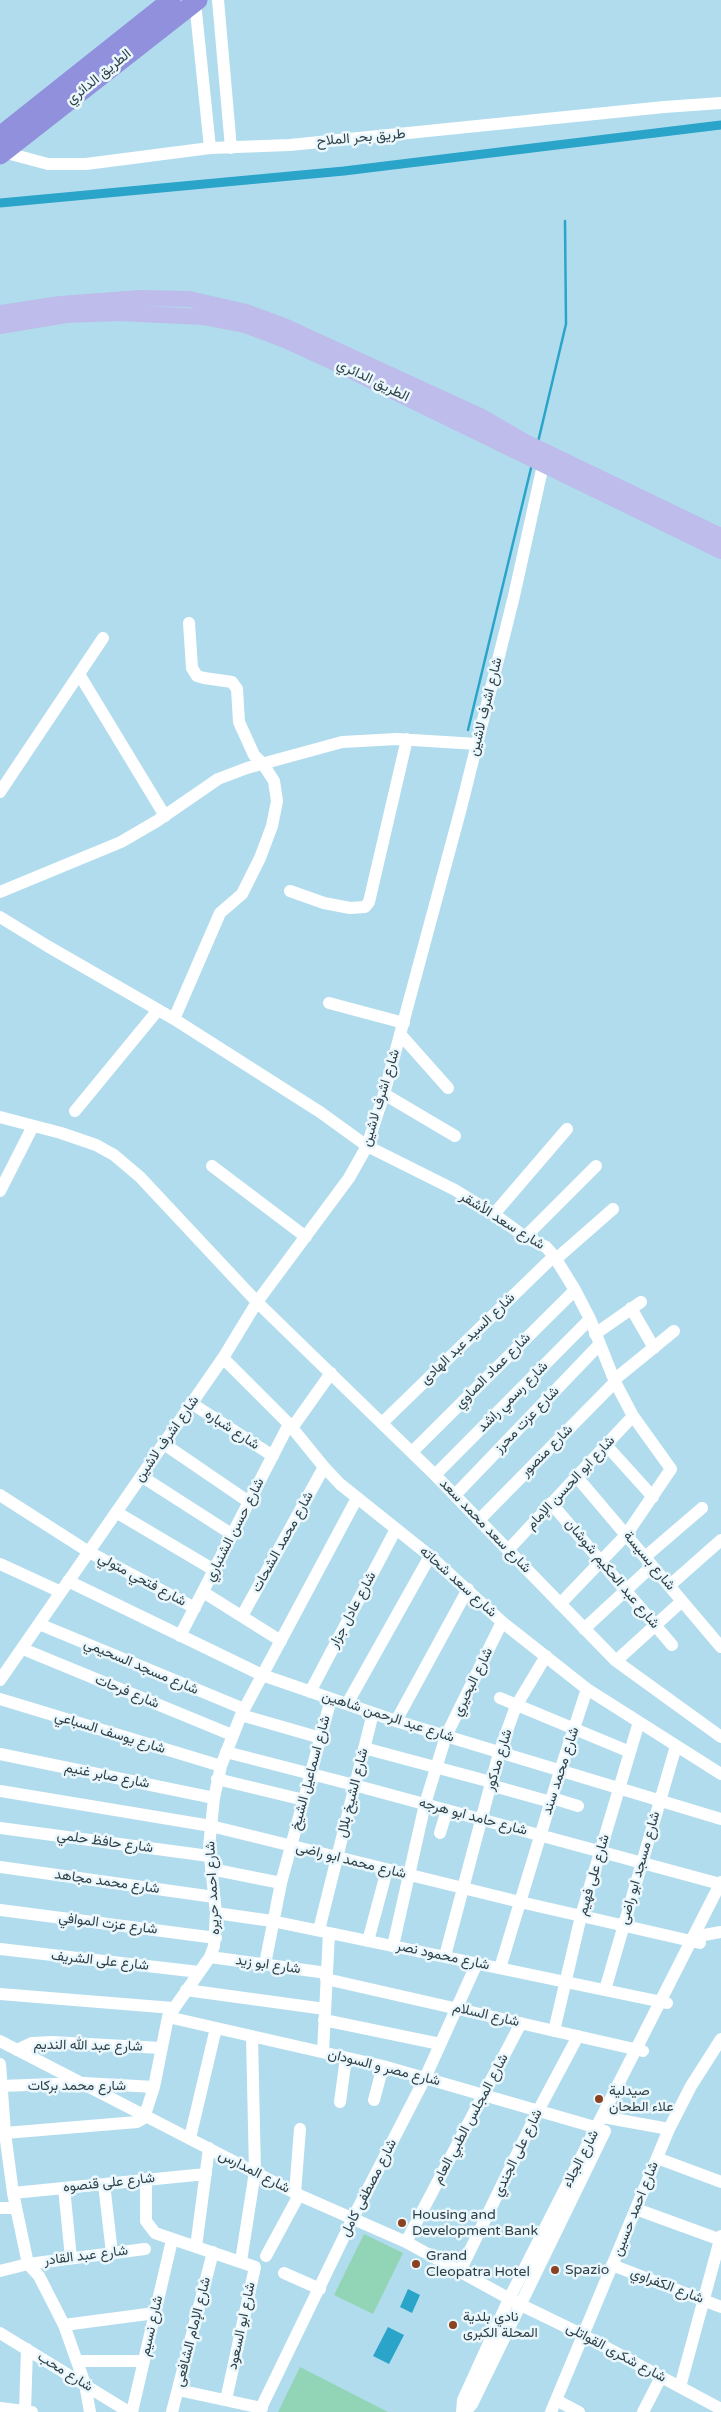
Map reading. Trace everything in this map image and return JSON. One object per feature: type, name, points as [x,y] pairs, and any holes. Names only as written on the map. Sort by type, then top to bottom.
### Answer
[{"type":"highway","name":"الطريق الدائري","points":[[1,147],[171,0]]},
{"type":"highway","name":"الطريق الدائري","points":[[1,147],[197,1]]},
{"type":"main road","name":"الطريق الدائري","points":[[0,313],[38,313],[140,298],[189,299],[246,312],[284,326],[480,416],[523,448],[721,536]]},
{"type":"main road","name":"الطريق الدائري","points":[[0,326],[38,313]]},
{"type":"main road","name":"الطريق الدائري","points":[[545,457],[721,551]]},
{"type":"street","points":[[218,0],[231,148]]},
{"type":"street","points":[[197,1],[210,148]]},
{"type":"street","name":"طريق بحر الملاح","points":[[1,147],[37,162],[56,165],[86,164],[210,148],[309,143],[721,103]]},
{"type":"street","name":"شارع اشرف لاشين","points":[[0,1680],[223,1358],[257,1302],[349,1178],[367,1146],[384,1094],[477,744],[514,596],[545,457]]},
{"type":"street","points":[[174,1019],[220,913],[242,894],[260,858],[272,826],[277,802],[274,780],[254,755],[239,722],[237,689],[232,682],[197,676],[192,668],[188,623]]},
{"type":"street","points":[[0,792],[103,638]]},
{"type":"street","points":[[78,674],[165,816]]},
{"type":"street","points":[[290,891],[324,903],[350,908],[365,907],[369,902],[407,739]]},
{"type":"street","points":[[0,892],[121,842],[165,816],[218,779],[263,764],[342,742],[407,739],[477,744]]},
{"type":"street","name":"شارع سعد الأشقر","points":[[0,917],[48,947],[174,1019],[320,1112],[367,1146],[455,1190],[494,1214],[525,1237],[536,1241],[555,1257],[590,1319],[615,1381],[633,1416],[671,1466],[670,1472],[653,1497]]},
{"type":"street","points":[[329,1003],[402,1028],[448,1088]]},
{"type":"street","points":[[75,1111],[158,1010]]},
{"type":"street","points":[[384,1094],[455,1136]]},
{"type":"street","name":"شارع سعد محمد سعد","points":[[0,1117],[96,1145],[114,1155],[140,1177],[166,1208],[257,1302],[412,1452],[616,1661],[721,1737]]},
{"type":"street","points":[[0,1191],[33,1126]]},
{"type":"street","points":[[494,1214],[567,1129]]},
{"type":"street","points":[[212,1166],[306,1237]]},
{"type":"street","points":[[525,1237],[596,1166]]},
{"type":"street","name":"شارع السيد عبد الهادى","points":[[382,1423],[555,1257],[613,1209]]},
{"type":"street","name":"شارع عماد الصاوي","points":[[412,1452],[575,1290]]},
{"type":"street","name":"شارع عزت محرز","points":[[455,1496],[597,1340],[636,1305],[654,1348]]},
{"type":"street","name":"شارع رسمي راشد","points":[[435,1475],[590,1319]]},
{"type":"street","name":"شارع منصور","points":[[479,1520],[615,1381],[674,1332]]},
{"type":"street","name":"شارع سعد شحاته","points":[[223,1358],[291,1426],[324,1467],[357,1498],[396,1528],[468,1589],[502,1622],[587,1689],[720,1772]]},
{"type":"street","name":"شارع حسن الشنباري","points":[[180,1636],[273,1456],[291,1426],[330,1373]]},
{"type":"street","name":"شارع شباره","points":[[191,1403],[273,1456]]},
{"type":"street","name":"شارع ابو الحسن الإمام","points":[[508,1550],[633,1416]]},
{"type":"street","points":[[164,1444],[249,1502]]},
{"type":"street","points":[[560,1604],[626,1535],[653,1497],[606,1444]]},
{"type":"street","name":"شارع محمد الشحات","points":[[242,1616],[324,1467]]},
{"type":"street","points":[[141,1476],[233,1535]]},
{"type":"street","name":"شارع بسيسة","points":[[576,1476],[721,1647]]},
{"type":"street","name":"شارع فتحي متولي","points":[[0,1494],[89,1552],[194,1608]]},
{"type":"street","name":"شارع احمد حريره","points":[[145,2115],[154,2087],[161,2048],[171,2012],[210,1957],[216,1938],[216,1913],[210,1863],[211,1826],[217,1780],[221,1766],[242,1712],[357,1498]]},
{"type":"street","name":"شارع عبد الحكيم شوشان","points":[[551,1503],[672,1645]]},
{"type":"street","points":[[584,1629],[626,1590],[649,1562],[702,1508]]},
{"type":"street","points":[[116,1512],[214,1570]]},
{"type":"street","name":"شارع عادل جزار","points":[[310,1692],[396,1528]]},
{"type":"street","points":[[669,1586],[721,1540]]},
{"type":"street","points":[[347,1704],[430,1556]]},
{"type":"street","name":"شارع عبد الرحمن شاهين","points":[[0,1564],[64,1587],[180,1636],[262,1675],[310,1692],[499,1753],[658,1802],[721,1819]]},
{"type":"street","points":[[396,1721],[468,1589]]},
{"type":"street","points":[[203,1592],[281,1640]]},
{"type":"street","points":[[616,1661],[682,1601]]},
{"type":"street","name":"شارع البحيري","points":[[393,1946],[425,1804],[446,1736],[502,1622]]},
{"type":"street","name":"شارع مسجد السحيمي","points":[[39,1624],[242,1712],[321,1738]]},
{"type":"street","name":"شارع فرحات","points":[[23,1648],[232,1735]]},
{"type":"street","name":"شارع مدكور","points":[[445,1956],[461,1888],[499,1753],[516,1706],[546,1656]]},
{"type":"street","name":"شارع محمد سند","points":[[500,1968],[587,1689]]},
{"type":"street","points":[[500,1698],[630,1752]]},
{"type":"street","name":"شارع يوسف السباعي","points":[[0,1699],[221,1766]]},
{"type":"street","name":"شارع اسماعيل الشيخ","points":[[266,1964],[272,1921],[281,1882],[331,1699]]},
{"type":"street","name":"شارع الشيخ بلال","points":[[323,2052],[327,1976],[324,1931],[336,1857],[373,1713]]},
{"type":"street","name":"شارع على فهيم","points":[[554,2031],[582,1916],[639,1722]]},
{"type":"street","name":"شارع مسجد ابو راضى","points":[[605,1990],[658,1802],[676,1746]]},
{"type":"street","points":[[364,1748],[578,1806]]},
{"type":"street","name":"شارع حامد ابو هرجه","points":[[226,1752],[354,1784],[540,1836],[720,1883]]},
{"type":"street","name":"شارع صابر غنيم","points":[[0,1754],[214,1798]]},
{"type":"street","points":[[217,1780],[304,1800]]},
{"type":"street","name":"شارع محمد ابو راضى","points":[[0,1791],[211,1826],[520,1902],[624,1926],[699,1940]]},
{"type":"street","points":[[440,1833],[447,1810]]},
{"type":"street","name":"شارع حافظ حلمي","points":[[0,1828],[210,1863],[281,1882]]},
{"type":"street","name":"شارع محمد مجاهد","points":[[0,1867],[214,1897]]},
{"type":"street","points":[[368,1940],[387,1870]]},
{"type":"street","name":"شارع الجلاء","points":[[699,1940],[720,1883]]},
{"type":"street","name":"شارع الجلاء","points":[[463,2412],[472,2404],[514,2302],[664,2002],[721,1901]]},
{"type":"street","name":"شارع عزت الموافي","points":[[0,1910],[216,1938]]},
{"type":"street","name":"شارع محمود نصر","points":[[216,1913],[324,1931],[664,2002]]},
{"type":"street","points":[[699,1940],[721,1932]]},
{"type":"street","name":"شارع على الشريف","points":[[0,1949],[199,1972]]},
{"type":"street","name":"شارع ابو زيد","points":[[210,1957],[266,1964],[327,1976]]},
{"type":"street","name":"شارع مصطفى كامل","points":[[260,2410],[353,2218],[425,2078],[458,2009],[477,1963]]},
{"type":"street","name":"شارع السلام","points":[[327,1976],[458,2009],[641,2050]]},
{"type":"street","points":[[186,1990],[325,2015],[389,2038],[440,2044]]},
{"type":"street","name":"شارع مصر و السودان","points":[[0,1994],[171,2012],[216,2028],[383,2066],[538,2111],[669,2129]]},
{"type":"street","name":"شارع المجلس الطبي العام","points":[[406,2242],[485,2095],[521,2023]]},
{"type":"street","points":[[190,2138],[216,2028]]},
{"type":"street","points":[[146,2179],[148,2226],[155,2233],[241,2261],[255,2172],[252,2036]]},
{"type":"street","name":"شارع على الجندي","points":[[460,2271],[538,2111],[578,2036]]},
{"type":"street","name":"شارع المدارس","points":[[0,2041],[297,2194],[406,2242],[514,2302]]},
{"type":"street","name":"شارع عبد الله النديم","points":[[17,2050],[32,2043],[52,2042],[161,2048]]},
{"type":"street","name":"شارع احمد حسين","points":[[554,2406],[669,2129],[719,2047]]},
{"type":"street","points":[[340,2102],[346,2058]]},
{"type":"street","points":[[0,2064],[3,2126],[15,2208],[28,2264],[39,2276],[64,2325],[85,2384],[90,2412]]},
{"type":"street","points":[[374,2100],[383,2066]]},
{"type":"street","name":"شارع محمد بركات","points":[[1,2086],[84,2083],[154,2087]]},
{"type":"street","points":[[3,2126],[137,2122],[145,2115]]},
{"type":"street","points":[[266,2256],[297,2194],[300,2129]]},
{"type":"street","points":[[196,2247],[210,2148]]},
{"type":"street","points":[[657,2158],[721,2182]]},
{"type":"street","name":"شارع على قنصوه","points":[[13,2193],[206,2174]]},
{"type":"street","points":[[104,2184],[112,2253]]},
{"type":"street","points":[[64,2188],[72,2258]]},
{"type":"street","points":[[0,2208],[15,2208]]},
{"type":"street","points":[[636,2209],[721,2238],[680,2387]]},
{"type":"street","name":"شارع نسيم","points":[[130,2412],[144,2361],[172,2240]]},
{"type":"street","name":"شارع عبد القادر","points":[[0,2271],[28,2264],[145,2249]]},
{"type":"street","name":"شارع الإمام الشافعى","points":[[172,2412],[213,2252]]},
{"type":"street","name":"شارع ابو السعود","points":[[226,2400],[255,2268],[254,2265],[241,2261]]},
{"type":"street","name":"شارع الكفراوي","points":[[612,2265],[721,2307]]},
{"type":"street","points":[[284,2274],[320,2289]]},
{"type":"street","name":"شارع شكرى القواتلى","points":[[514,2302],[582,2335],[721,2409]]},
{"type":"street","points":[[64,2325],[155,2313]]},
{"type":"street","name":"شارع محب","points":[[0,2333],[130,2412]]},
{"type":"street","points":[[6,2410],[28,2412],[27,2349]]},
{"type":"street","points":[[78,2361],[144,2361]]},
{"type":"street","points":[[643,2412],[661,2377]]},
{"type":"street","points":[[178,2390],[226,2400],[260,2410]]},
{"type":"street","points":[[554,2406],[579,2412]]},
{"type":"green space","points":[[364,2234],[403,2253],[373,2314],[334,2295]]},
{"type":"green space","points":[[300,2367],[388,2412],[278,2412]]},
{"type":"water","points":[[408,2289],[420,2295],[412,2313],[400,2307]]},
{"type":"water","points":[[388,2327],[404,2335],[389,2364],[373,2356]]},
{"type":"waterway","points":[[0,203],[344,171],[721,125]]},
{"type":"waterway","points":[[538,442],[566,324],[565,221]]},
{"type":"waterway","points":[[468,730],[532,464]]},
{"type":"place","name":"صيدلية علاء الطحان","points":[[599,2099]]},
{"type":"place","name":"Housing and Development Bank","points":[[402,2223]]},
{"type":"place","name":"Grand Cleopatra Hotel","points":[[416,2264]]},
{"type":"place","name":"Spazio","points":[[555,2270]]},
{"type":"place","name":"نادي بلدية المحلة الكبرى","points":[[453,2325]]}]
